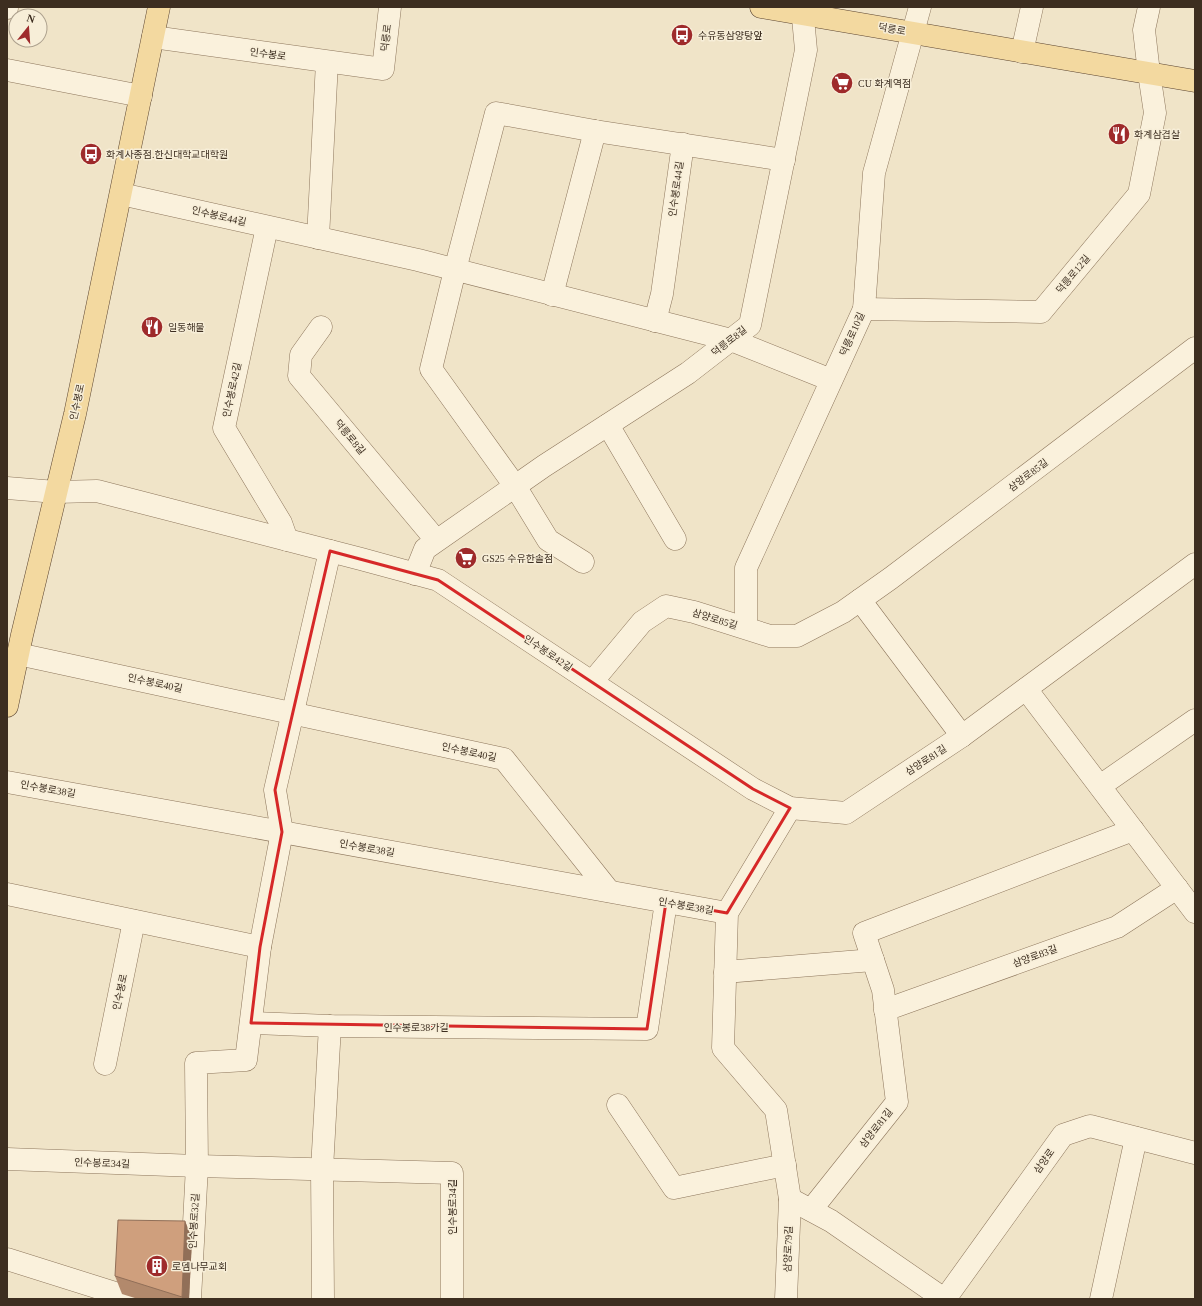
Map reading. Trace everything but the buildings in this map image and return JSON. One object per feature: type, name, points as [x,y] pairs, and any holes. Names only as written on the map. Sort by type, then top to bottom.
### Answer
[{"type":"main road","name":"인수봉로","points":[[7,706],[75,414],[159,7]]},
{"type":"main road","name":"덕릉로","points":[[761,7],[802,10],[912,33],[1195,81]]},
{"type":"street","name":"덕릉로","points":[[383,69],[390,7]]},
{"type":"street","name":"덕릉로10길","points":[[746,620],[746,568],[864,309],[874,172],[920,7]]},
{"type":"street","points":[[1022,52],[1032,7]]},
{"type":"street","points":[[1149,7],[1144,30],[1149,73]]},
{"type":"street","name":"덕릉로8길","points":[[415,574],[425,549],[436,540],[515,486],[688,373],[750,325],[806,50],[802,10]]},
{"type":"street","name":"인수봉로","points":[[153,37],[383,69]]},
{"type":"street","points":[[318,238],[326,62]]},
{"type":"street","points":[[7,70],[141,96]]},
{"type":"street","name":"덕릉로12길","points":[[864,309],[1041,312],[1139,194],[1155,113],[1149,73]]},
{"type":"street","points":[[583,562],[548,540],[515,486],[431,369],[496,113],[596,131],[784,160]]},
{"type":"street","points":[[552,295],[596,131]]},
{"type":"street","name":"인수봉로44길","points":[[655,321],[662,294],[683,144]]},
{"type":"street","name":"인수봉로44길","points":[[121,194],[455,270],[731,340],[831,380]]},
{"type":"street","name":"인수봉로42길","points":[[267,227],[224,428],[281,523],[287,540]]},
{"type":"street","name":"덕릉로8길","points":[[321,327],[301,355],[299,376],[436,540]]},
{"type":"street","name":"삼양로85길","points":[[592,682],[642,622],[666,606],[694,612],[770,636],[797,636],[843,612],[897,574],[1195,348]]},
{"type":"street","points":[[608,425],[675,539]]},
{"type":"street","name":"인수봉로42길","points":[[7,488],[56,492],[97,491],[438,580],[753,789],[790,808]]},
{"type":"street","points":[[197,1166],[196,1063],[246,1060],[260,947],[282,832],[275,790],[330,551]]},
{"type":"street","name":"삼양로81길","points":[[790,808],[846,813],[962,736],[1195,564]]},
{"type":"street","points":[[860,600],[962,736]]},
{"type":"street","name":"인수봉로40길","points":[[18,654],[504,759],[609,891]]},
{"type":"street","points":[[1026,688],[1195,912]]},
{"type":"street","points":[[1100,786],[1195,720]]},
{"type":"street","name":"인수봉로38길","points":[[7,782],[727,913]]},
{"type":"street","points":[[790,808],[727,913],[723,1048],[776,1110],[790,1199],[831,1221],[944,1299]]},
{"type":"street","name":"삼양로81길","points":[[811,1210],[897,1102],[883,990],[864,933],[1133,830]]},
{"type":"street","name":"삼양로83길","points":[[885,1010],[1117,927],[1177,888]]},
{"type":"street","points":[[7,894],[260,947]]},
{"type":"street","name":"인수봉로38가길","points":[[251,1023],[330,1026],[647,1029],[666,902]]},
{"type":"street","name":"인수봉로","points":[[105,1064],[134,921]]},
{"type":"street","points":[[725,972],[873,960]]},
{"type":"street","points":[[323,1299],[322,1170],[330,1026]]},
{"type":"street","points":[[618,1105],[674,1188],[785,1165]]},
{"type":"street","name":"삼양로","points":[[944,1299],[1063,1135],[1090,1126],[1195,1153]]},
{"type":"street","points":[[1101,1299],[1136,1138]]},
{"type":"street","name":"인수봉로34길","points":[[7,1159],[452,1173],[452,1299]]},
{"type":"street","name":"인수봉로32길","points":[[190,1299],[197,1166]]},
{"type":"street","name":"삼양로79길","points":[[786,1299],[790,1199]]},
{"type":"street","points":[[7,1259],[86,1292],[134,1299]]},
{"type":"highlighted area","points":[[330,551],[438,580],[753,789],[790,808],[727,913],[666,902],[647,1029],[251,1023],[260,947],[282,832],[275,790]]},
{"type":"place","name":"수유동삼양탕앞","points":[[682,35]]},
{"type":"place","name":"CU 화계역점","points":[[842,83]]},
{"type":"place","name":"화계삼겹살","points":[[1119,134]]},
{"type":"place","name":"화계사종점.한신대학교대학원","points":[[91,154]]},
{"type":"place","name":"일동해물","points":[[152,327]]},
{"type":"place","name":"GS25 수유한솔점","points":[[466,558]]},
{"type":"place","name":"로뎀나무교회","points":[[157,1266]]}]
